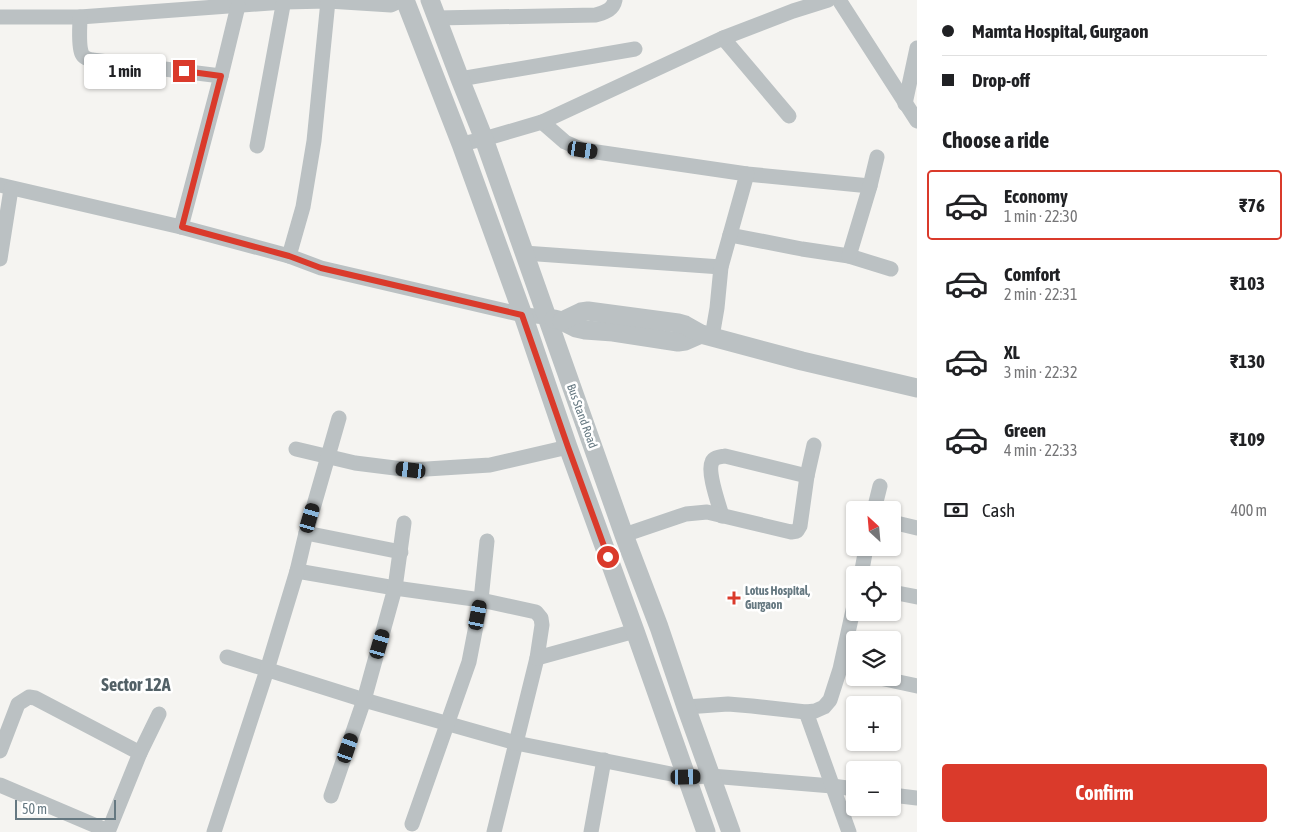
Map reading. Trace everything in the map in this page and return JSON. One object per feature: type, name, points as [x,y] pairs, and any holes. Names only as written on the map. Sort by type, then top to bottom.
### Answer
[{"type":"street","points":[[0,17],[80,17],[284,1],[328,1],[391,5],[404,0]]},
{"type":"street","name":"Bus Stand Road","points":[[404,0],[461,144],[706,832]]},
{"type":"street","name":"Bus Stand Road","points":[[430,0],[484,139],[524,253],[554,319],[624,535],[659,627],[731,832]]},
{"type":"street","points":[[437,18],[596,15],[608,11],[614,6],[615,0]]},
{"type":"street","points":[[461,144],[542,122],[790,6],[828,0]]},
{"type":"street","points":[[839,0],[917,121]]},
{"type":"street","points":[[257,146],[284,1]]},
{"type":"street","points":[[289,256],[303,207],[314,142],[328,1]]},
{"type":"street","points":[[182,227],[238,6]]},
{"type":"street","points":[[80,17],[80,46],[86,58],[221,76]]},
{"type":"street","points":[[723,38],[789,116]]},
{"type":"street","points":[[905,104],[917,48]]},
{"type":"street","points":[[460,79],[635,49]]},
{"type":"street","points":[[542,122],[565,142],[583,150],[747,174],[870,186]]},
{"type":"street","points":[[850,256],[877,157]]},
{"type":"street","points":[[707,336],[717,308],[721,267],[747,174]]},
{"type":"street","points":[[0,259],[6,187],[182,227],[289,256],[321,268],[522,315],[554,319],[588,311],[678,323],[707,336],[917,388]]},
{"type":"street","points":[[730,235],[850,256],[891,268]]},
{"type":"street","points":[[524,253],[721,267]]},
{"type":"street","points":[[214,832],[297,572],[306,533],[339,418]]},
{"type":"street","points":[[624,535],[686,514],[706,512],[791,532],[797,531],[800,526],[807,476],[814,445]]},
{"type":"street","points":[[296,449],[355,463],[411,470],[490,465],[568,447]]},
{"type":"street","points":[[722,516],[710,471],[712,461],[716,457],[725,456],[807,476]]},
{"type":"street","points":[[876,501],[880,486]]},
{"type":"street","points":[[332,796],[364,700],[395,588],[404,523]]},
{"type":"street","points":[[901,524],[917,528]]},
{"type":"street","points":[[306,533],[401,552]]},
{"type":"street","points":[[412,824],[469,662],[481,600],[487,541]]},
{"type":"street","points":[[297,572],[481,600],[536,612],[541,618],[542,625],[537,658],[494,832]]},
{"type":"street","points":[[901,594],[917,597]]},
{"type":"street","points":[[686,707],[728,704],[806,712],[824,707],[830,700],[840,669],[851,621]]},
{"type":"street","points":[[537,658],[635,631]]},
{"type":"street","points":[[227,657],[364,700],[516,743],[686,777],[711,776],[846,788]]},
{"type":"street","points":[[840,669],[846,670]]},
{"type":"street","points":[[901,683],[917,686]]},
{"type":"street","points":[[0,751],[18,704],[29,697],[36,698],[140,753]]},
{"type":"street","points":[[806,712],[849,832]]},
{"type":"street","points":[[0,785],[108,831],[140,753],[159,714]]},
{"type":"street","points":[[592,832],[604,760]]},
{"type":"street","points":[[901,796],[917,798]]},
{"type":"place","name":"Lotus Hospital, Gurgaon","points":[[734,598]]},
{"type":"district","name":"Sector 12A","points":[[136,685]]},
{"type":"route","points":[[184,71],[221,76],[182,227],[289,256],[321,268],[522,315],[608,557]]}]
